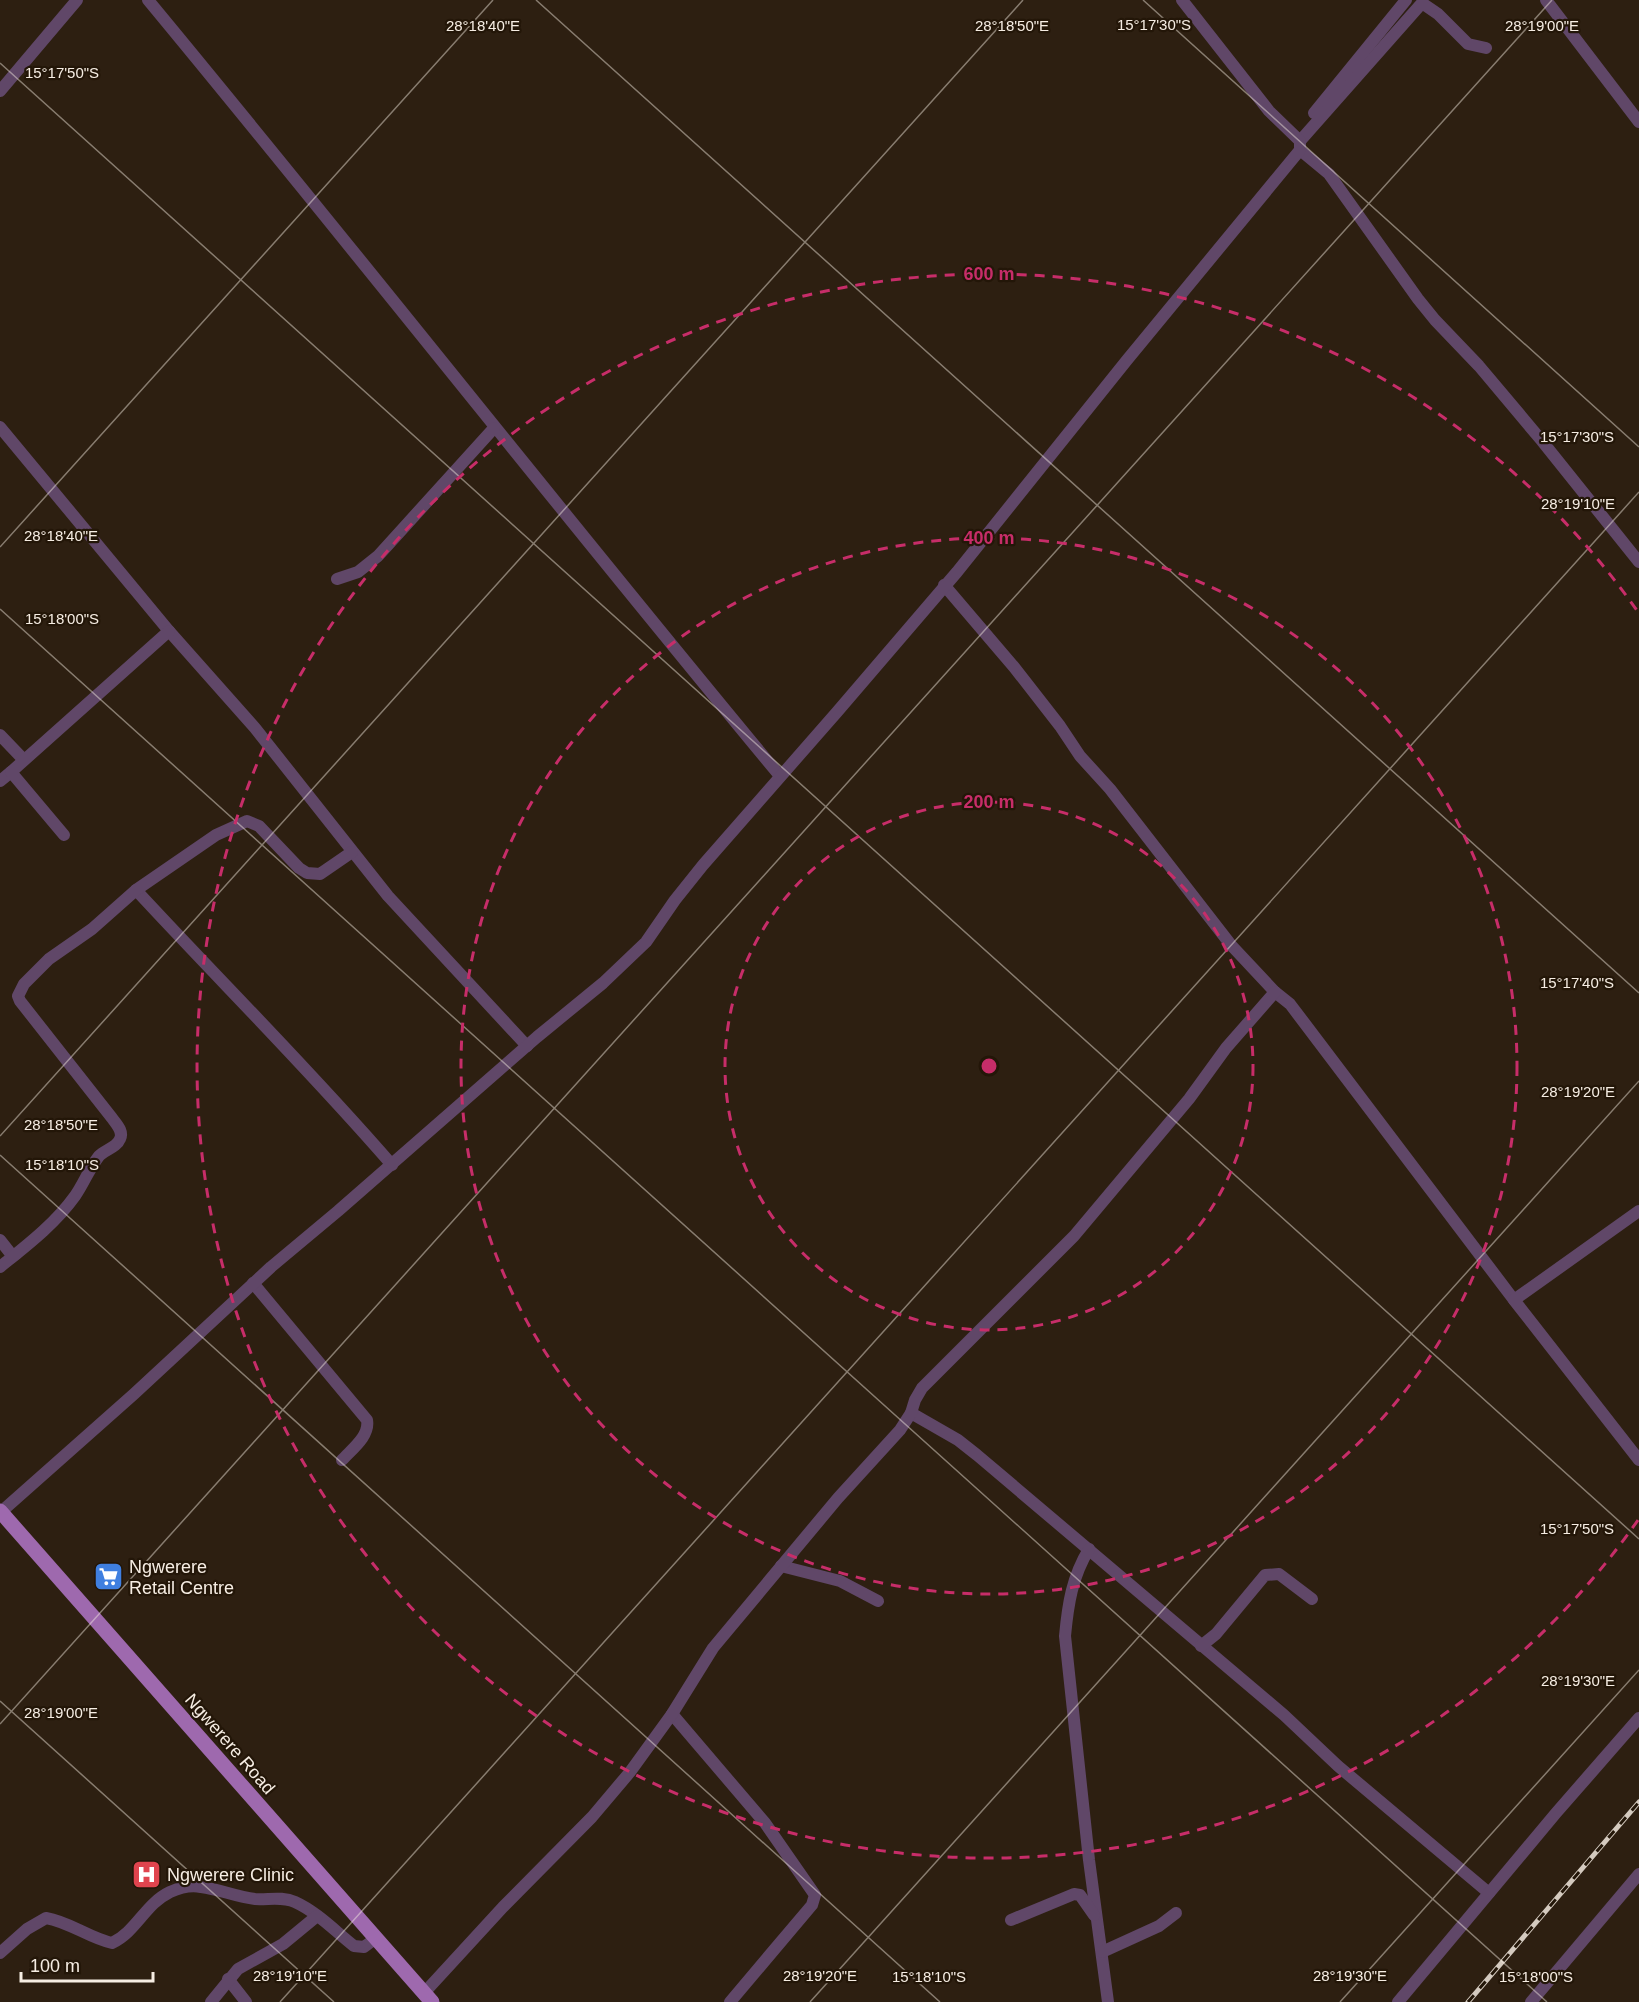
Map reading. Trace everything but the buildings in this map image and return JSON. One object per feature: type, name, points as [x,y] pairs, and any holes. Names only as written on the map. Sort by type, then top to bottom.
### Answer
[{"type":"main road","name":"Ngwerere Road","points":[[0,1511],[428,1997]]},
{"type":"street","points":[[0,91],[77,0]]},
{"type":"street","points":[[148,0],[289,170],[633,600],[780,776]]},
{"type":"street","points":[[1182,0],[1269,111],[1329,174],[1418,300],[1479,366],[1528,424],[1639,562]]},
{"type":"street","points":[[1300,145],[1314,113],[1406,0]]},
{"type":"street","points":[[1546,0],[1639,122]]},
{"type":"street","points":[[0,1511],[134,1394],[253,1283],[603,983],[646,942],[703,865],[944,585],[1300,145],[1422,3],[1438,14],[1468,44],[1486,48]]},
{"type":"street","points":[[0,427],[169,631],[255,728],[388,896],[527,1046]]},
{"type":"street","points":[[337,579],[358,573],[378,556],[494,428]]},
{"type":"street","points":[[944,585],[1014,667],[1060,726],[1080,756],[1110,789],[1231,945],[1275,992],[1290,1004],[1319,1040],[1514,1300],[1639,1460]]},
{"type":"street","points":[[0,781],[169,631]]},
{"type":"street","points":[[0,735],[23,759]]},
{"type":"street","points":[[11,772],[63,835]]},
{"type":"street","points":[[0,1267],[60,1214],[76,1195],[84,1177],[101,1155],[119,1142],[122,1136],[112,1118],[45,1034],[18,996],[24,984],[49,959],[92,929],[136,890],[216,835],[247,821],[258,826],[299,868],[307,873],[320,874],[352,852]]},
{"type":"street","points":[[136,890],[343,1108],[392,1165]]},
{"type":"street","points":[[428,1997],[503,1907],[592,1817],[634,1766],[672,1714],[713,1648],[838,1498],[900,1430],[911,1413],[922,1388],[1074,1236],[1189,1099],[1226,1047],[1275,992]]},
{"type":"street","points":[[1514,1300],[1639,1211]]},
{"type":"street","points":[[0,1240],[11,1254],[16,1254]]},
{"type":"street","points":[[253,1283],[367,1420],[366,1433],[342,1460]]},
{"type":"street","points":[[911,1413],[966,1445],[1284,1715],[1338,1766],[1489,1893]]},
{"type":"street","points":[[1089,1549],[1074,1577],[1065,1636],[1089,1860],[1108,2002]]},
{"type":"street","points":[[781,1566],[840,1581],[878,1601]]},
{"type":"street","points":[[1201,1646],[1216,1634],[1265,1575],[1279,1574],[1312,1599]]},
{"type":"street","points":[[672,1714],[765,1823],[815,1895],[812,1905],[730,2002]]},
{"type":"street","points":[[1398,2002],[1639,1718]]},
{"type":"street","points":[[1531,2002],[1639,1874]]},
{"type":"street","points":[[0,1953],[27,1929],[46,1918],[77,1927],[112,1943],[129,1932],[156,1901],[170,1892],[188,1886],[256,1899],[292,1901],[317,1916],[359,1948],[376,1938]]},
{"type":"street","points":[[1011,1920],[1074,1894],[1080,1895],[1093,1911],[1098,1925]]},
{"type":"street","points":[[1102,1952],[1143,1934],[1176,1913]]},
{"type":"street","points":[[211,2002],[237,1969],[283,1944],[317,1916]]},
{"type":"street","points":[[228,1979],[246,2002]]},
{"type":"railway","points":[[1468,2002],[1639,1802]]},
{"type":"place","name":"Ngwerere Retail Centre","points":[[108,1577]]},
{"type":"place","name":"Ngwerere Clinic","points":[[146,1875]]}]
